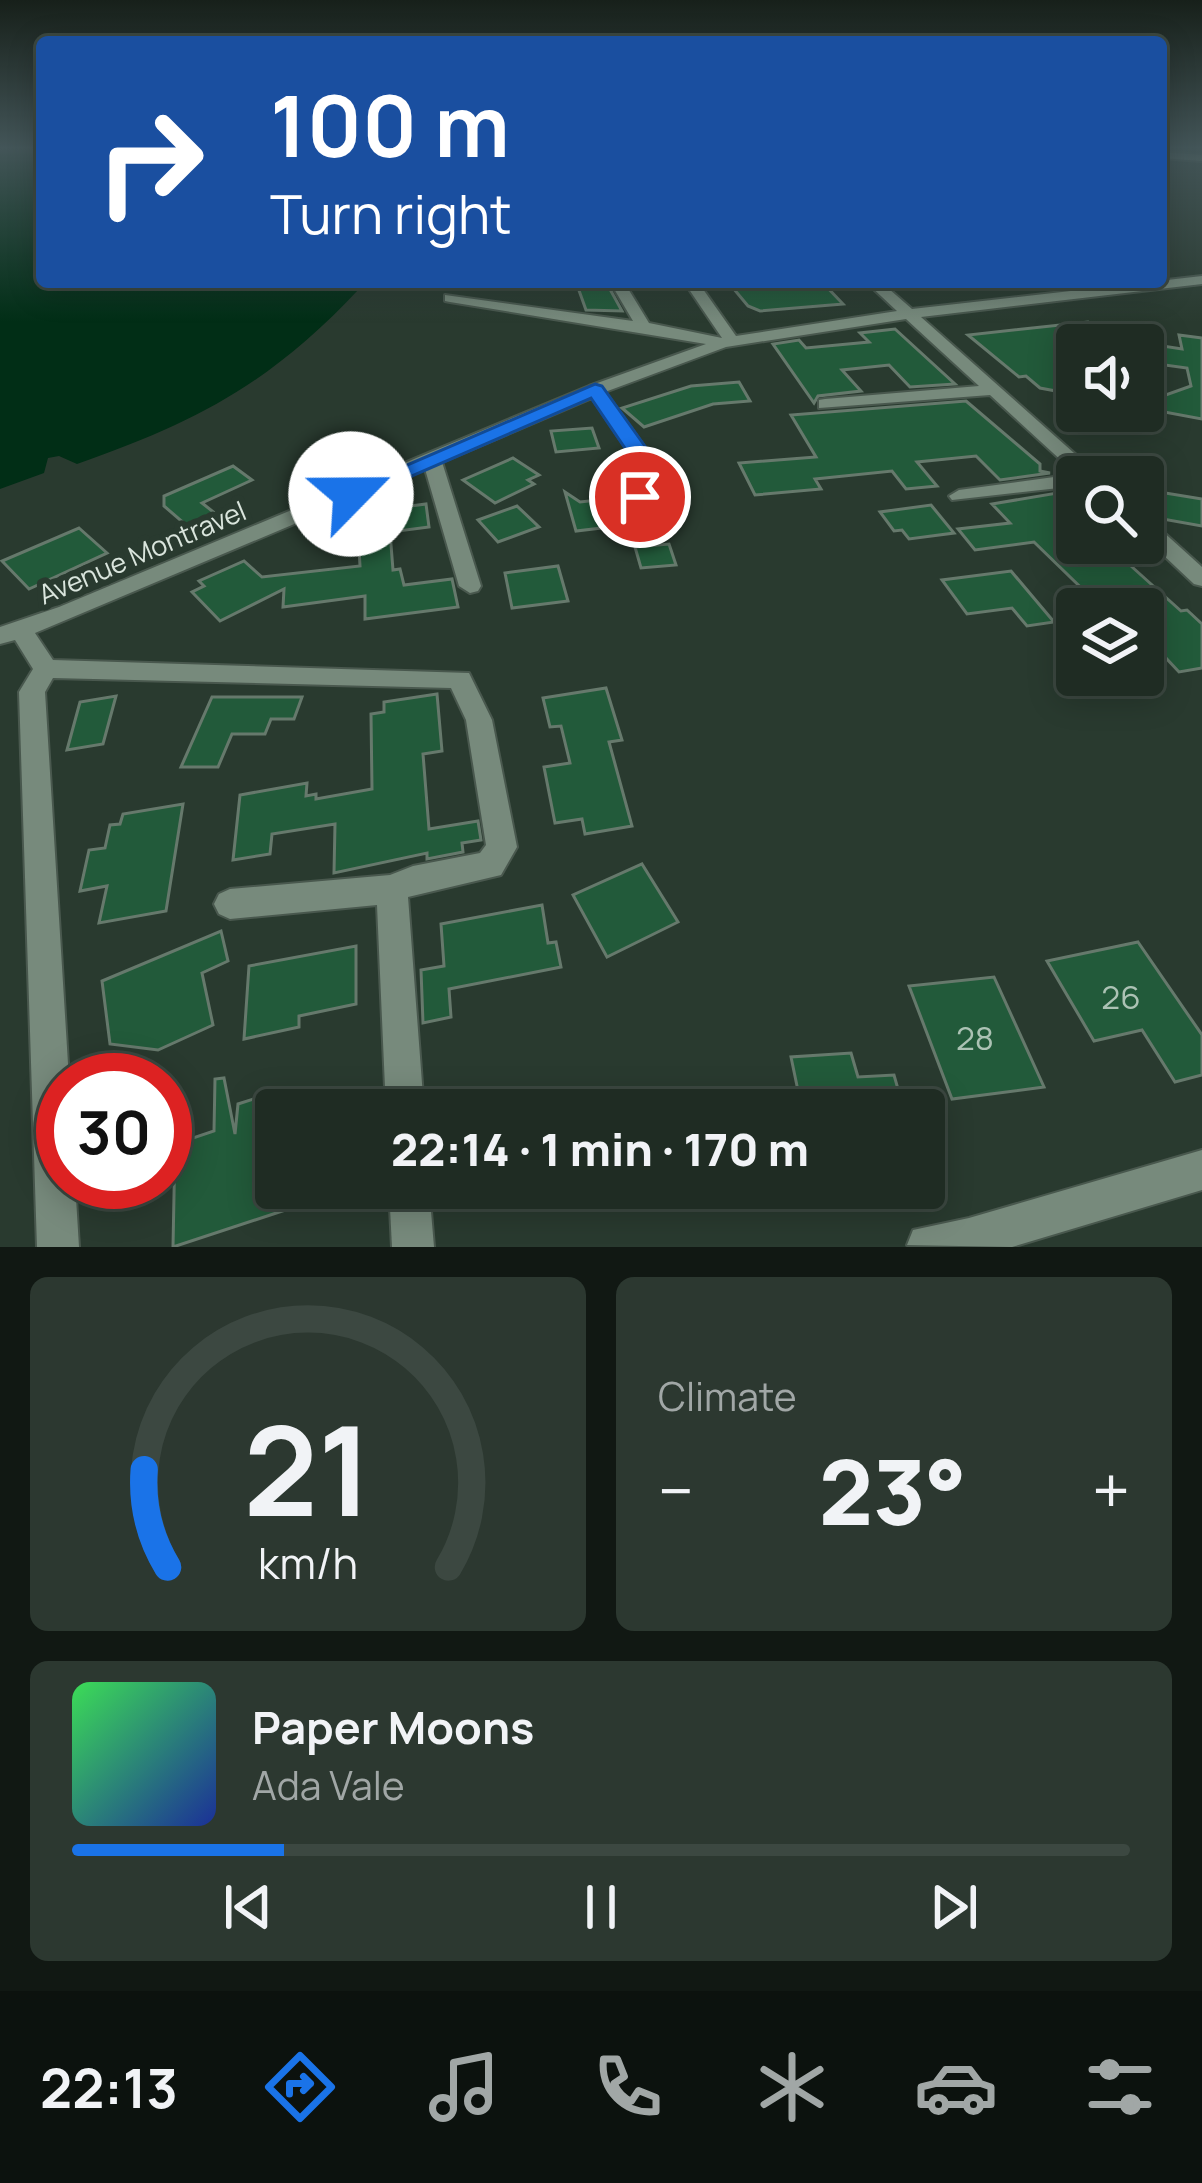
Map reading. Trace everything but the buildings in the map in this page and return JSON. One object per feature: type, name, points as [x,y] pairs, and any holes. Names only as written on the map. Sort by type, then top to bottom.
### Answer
[{"type":"street","name":"Avenue Montravel","points":[[1167,283],[1202,280]]},
{"type":"street","points":[[620,288],[644,327]]},
{"type":"street","points":[[695,288],[727,342]]},
{"type":"street","points":[[880,288],[1068,456]]},
{"type":"street","points":[[1055,288],[1066,296]]},
{"type":"street","name":"Avenue Montravel","points":[[11,634],[595,390],[727,342],[1115,288]]},
{"type":"street","points":[[450,298],[727,342]]},
{"type":"street","points":[[595,390],[646,463],[638,482],[650,529]]},
{"type":"street","points":[[824,404],[994,390]]},
{"type":"street","points":[[432,460],[470,586]]},
{"type":"street","points":[[959,496],[1056,483]]},
{"type":"street","points":[[1164,544],[1202,579]]},
{"type":"street","points":[[11,634],[46,669],[460,679],[479,720],[502,847],[490,865],[413,880],[392,889],[230,904]]},
{"type":"street","points":[[46,669],[32,692],[58,1247]]},
{"type":"street","points":[[392,889],[404,1089]]},
{"type":"street","points":[[928,1245],[969,1240],[1202,1170]]},
{"type":"street","points":[[410,1209],[412,1247]]},
{"type":"shaded area","points":[[0,205],[36,205],[36,288],[359,288],[295,350],[230,396],[159,432],[77,464],[59,456],[48,458],[44,473],[0,489]]},
{"type":"route","points":[[351,494],[595,390],[646,463],[638,482],[640,497]]}]
